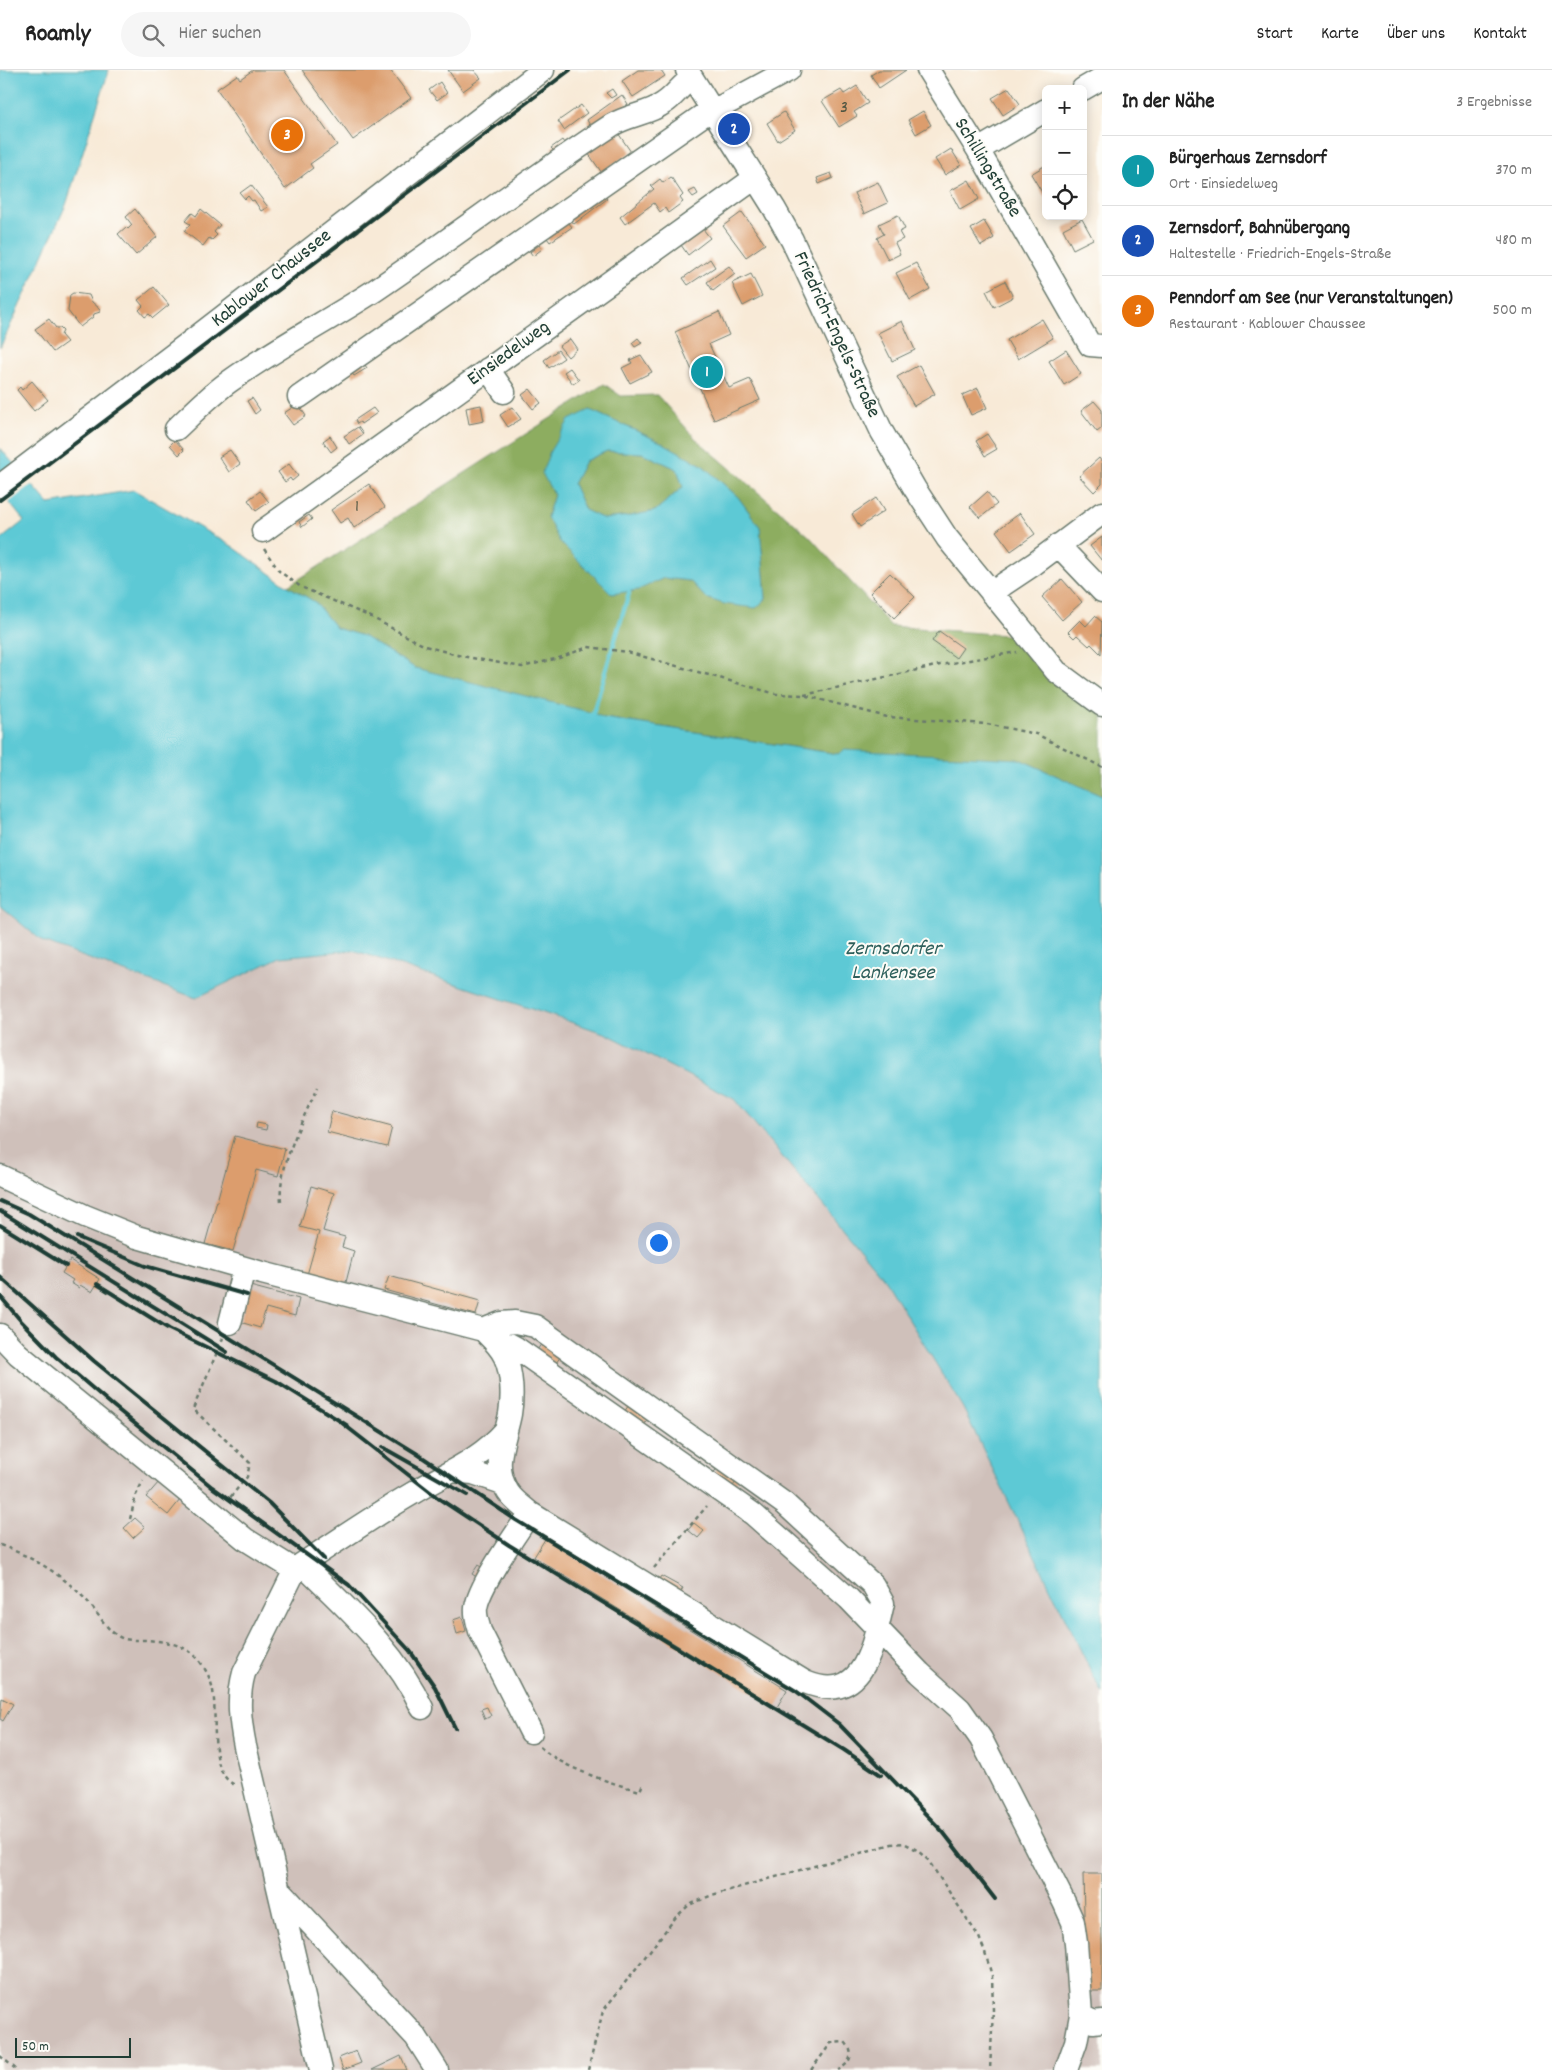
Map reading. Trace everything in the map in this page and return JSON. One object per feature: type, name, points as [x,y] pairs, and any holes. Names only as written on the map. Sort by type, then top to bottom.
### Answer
[{"type":"street","name":"Kablower Chaussee","points":[[0,486],[543,70]]},
{"type":"street","points":[[299,397],[713,110],[789,70]]},
{"type":"street","name":"Schillingstraße","points":[[928,70],[1096,346]]},
{"type":"street","points":[[176,429],[228,383],[254,364],[373,292],[616,123],[662,104],[676,94],[689,74]]},
{"type":"street","name":"Friedrich-Engels-Straße","points":[[689,74],[792,240],[882,432],[915,489],[947,538],[1056,671],[1102,705]]},
{"type":"street","points":[[1087,87],[1102,78]]},
{"type":"street","points":[[978,150],[1042,112]]},
{"type":"street","name":"Einsiedelweg","points":[[263,531],[755,178]]},
{"type":"street","points":[[488,369],[504,392]]},
{"type":"street","points":[[992,594],[1102,513]]},
{"type":"street","points":[[1058,545],[1102,591]]},
{"type":"street","points":[[0,1176],[137,1238],[483,1330],[516,1348],[753,1514],[849,1599],[920,1673],[960,1709],[981,1739],[1073,1922],[1092,2018],[1076,2042],[1066,2070]]},
{"type":"street","points":[[230,1323],[244,1268]]},
{"type":"street","points":[[515,1322],[535,1326],[785,1504],[873,1584],[883,1603],[869,1656],[860,1673],[846,1684],[832,1688],[819,1688],[805,1682],[530,1513],[508,1493],[503,1483],[499,1465],[505,1430],[510,1414],[512,1395],[510,1375],[505,1356],[483,1330],[502,1323],[515,1322]]},
{"type":"street","points":[[0,1335],[18,1354],[263,1552],[299,1567],[361,1624],[399,1666],[411,1684],[422,1708]]},
{"type":"street","points":[[322,2070],[253,1782],[240,1717],[239,1691],[244,1673],[258,1642],[299,1567],[412,1493],[491,1447],[505,1430]]},
{"type":"street","points":[[452,1471],[473,1473],[503,1483]]},
{"type":"street","points":[[530,1513],[485,1584],[479,1598],[476,1615],[480,1631],[530,1732]]},
{"type":"street","points":[[280,1891],[416,2037],[437,2070]]},
{"type":"path","points":[[263,531],[257,539],[279,571],[301,587],[371,617],[425,646],[461,656],[522,667],[558,658],[588,647],[627,652],[776,694],[803,695],[887,717],[988,724],[1036,734],[1102,767]]},
{"type":"path","points":[[803,695],[940,665],[1037,649]]},
{"type":"path","points":[[281,1201],[280,1189],[291,1147],[318,1087]]},
{"type":"path","points":[[215,1514],[244,1481],[250,1463],[193,1409],[230,1323]]},
{"type":"path","points":[[130,1519],[136,1495],[146,1476],[155,1465]]},
{"type":"path","points":[[641,1582],[720,1491]]},
{"type":"path","points":[[0,1546],[46,1566],[73,1586],[109,1629],[119,1638],[161,1641],[184,1648],[200,1661],[208,1673],[213,1688],[217,1754],[221,1771],[226,1781],[237,1786],[253,1782]]},
{"type":"path","points":[[530,1732],[541,1747],[552,1757],[565,1763],[640,1791],[643,1783]]},
{"type":"path","points":[[588,2070],[602,2011],[676,1917],[689,1905],[712,1895],[892,1844],[904,1843],[917,1850],[939,1874],[979,1937],[986,1952],[992,1976],[993,2010],[990,2070]]},
{"type":"path","points":[[811,2070],[831,2043],[845,2042],[850,2048],[851,2058],[846,2066],[838,2070]]},
{"type":"path","points":[[0,2056],[17,2070]]},
{"type":"shaded area","points":[[0,906],[43,942],[196,998],[280,957],[353,950],[607,1034],[734,1099],[883,1276],[963,1408],[1102,1694],[1102,2070],[0,2070]]},
{"type":"green space","points":[[604,384],[621,396],[657,395],[695,438],[809,536],[891,626],[1018,636],[1102,713],[1102,796],[1019,759],[839,754],[604,718],[415,668],[363,636],[336,628],[315,602],[288,586]],"holes":[[[590,410],[663,443],[702,465],[738,497],[760,527],[766,599],[706,598],[690,581],[664,578],[629,593],[547,517],[554,495]]]},
{"type":"green space","points":[[607,451],[642,453],[677,469],[683,487],[655,511],[604,519],[585,510],[573,484],[585,461]]},
{"type":"water","points":[[0,70],[109,70],[66,205],[0,348]]},
{"type":"water","points":[[590,410],[663,443],[702,465],[738,497],[760,527],[766,599],[756,608],[724,604],[706,598],[690,581],[664,578],[638,590],[612,594],[560,542],[547,517],[554,495],[542,473],[550,451],[569,420]],"holes":[[[607,451],[642,453],[677,469],[683,487],[655,511],[604,519],[585,510],[573,484],[585,461]]]},
{"type":"water","name":"Zernsdorfer Lankensee","points":[[0,448],[49,504],[134,490],[232,546],[288,586],[315,602],[336,628],[363,636],[415,668],[593,713],[604,718],[838,754],[844,750],[1019,759],[1102,796],[1102,1694],[963,1408],[883,1277],[734,1099],[607,1034],[353,950],[280,957],[196,998],[43,942],[0,906],[0,540],[24,521],[0,491]]},
{"type":"pier","points":[[15,461],[34,483],[7,504],[0,495]]},
{"type":"building","points":[[253,70],[284,70],[337,145],[310,164],[313,168],[285,189],[217,89],[237,75],[240,79]]},
{"type":"building","points":[[302,70],[390,70],[411,98],[353,140]]},
{"type":"building","points":[[448,70],[474,70],[481,78],[463,91]]},
{"type":"building","points":[[638,70],[661,70],[665,76],[633,97],[622,81]]},
{"type":"building","points":[[879,70],[906,70],[879,88],[871,75]]},
{"type":"building","points":[[440,82],[447,93],[437,100],[429,90]]},
{"type":"building","points":[[857,86],[868,103],[854,112],[857,116],[839,127],[822,101],[841,90],[844,94]]},
{"type":"building","points":[[1009,88],[1020,104],[1003,115],[992,98]]},
{"type":"building","points":[[612,89],[616,95],[611,98],[606,93]]},
{"type":"building","points":[[622,95],[628,104],[592,129],[587,120]]},
{"type":"building","points":[[581,105],[587,113],[564,130],[558,121]]},
{"type":"building","points":[[923,111],[931,125],[916,134],[908,120]]},
{"type":"building","points":[[784,112],[795,130],[778,141],[767,123]]},
{"type":"building","points":[[616,130],[631,152],[602,173],[586,150]]},
{"type":"building","points":[[562,140],[564,143],[554,151],[551,148]]},
{"type":"building","points":[[951,149],[961,165],[945,175],[935,159]]},
{"type":"building","points":[[1042,167],[1042,192],[1031,174]]},
{"type":"building","points":[[831,173],[833,178],[819,184],[817,178]]},
{"type":"building","points":[[671,177],[683,195],[680,198],[683,202],[668,213],[665,208],[660,212],[654,203],[625,224],[620,217],[654,189],[651,186],[660,179],[663,183]]},
{"type":"building","points":[[969,180],[979,199],[960,210],[950,191]]},
{"type":"building","points":[[878,182],[888,203],[864,214],[854,193]]},
{"type":"building","points":[[251,185],[268,207],[261,211],[254,200],[252,201],[248,196],[245,199],[240,193]]},
{"type":"building","points":[[695,189],[698,194],[693,197],[689,192]]},
{"type":"building","points":[[601,191],[607,199],[574,224],[568,216]]},
{"type":"building","points":[[135,209],[157,237],[136,255],[118,234],[126,227],[128,229],[132,225],[126,217]]},
{"type":"building","points":[[201,209],[220,225],[214,232],[217,235],[212,240],[209,238],[203,246],[184,231],[190,224],[185,221],[192,213],[196,216]]},
{"type":"building","points":[[742,212],[765,244],[746,257],[723,226]]},
{"type":"building","points":[[898,215],[905,229],[899,232],[903,239],[895,243],[900,254],[888,260],[877,238],[884,234],[879,224]]},
{"type":"building","points":[[565,218],[572,227],[550,242],[544,234]]},
{"type":"building","points":[[1083,220],[1093,239],[1073,249],[1063,229]]},
{"type":"building","points":[[984,221],[994,238],[981,246],[971,229]]},
{"type":"building","points":[[703,229],[710,238],[688,255],[681,245]]},
{"type":"building","points":[[539,245],[542,249],[533,256],[530,252]]},
{"type":"building","points":[[710,259],[715,267],[688,285],[683,278]]},
{"type":"building","points":[[916,263],[930,289],[910,300],[896,273]]},
{"type":"building","points":[[729,266],[735,274],[713,291],[707,282]]},
{"type":"building","points":[[751,274],[762,296],[743,306],[732,283]]},
{"type":"building","points":[[1005,281],[1013,297],[994,307],[986,291]]},
{"type":"building","points":[[154,287],[169,305],[153,318],[149,314],[145,317],[139,310],[143,306],[138,300]]},
{"type":"building","points":[[73,293],[89,295],[92,302],[100,309],[100,312],[94,314],[93,317],[80,327],[68,311],[70,295]]},
{"type":"building","points":[[719,312],[729,335],[709,344],[729,388],[750,379],[760,400],[714,420],[675,332]]},
{"type":"building","points":[[49,319],[56,328],[60,328],[63,331],[61,335],[67,342],[53,352],[35,329]]},
{"type":"building","points":[[1042,319],[1053,338],[1018,359],[1007,340]]},
{"type":"building","points":[[902,321],[915,350],[892,361],[878,333]]},
{"type":"building","points":[[638,338],[642,343],[635,347],[632,343]]},
{"type":"building","points":[[570,339],[577,349],[568,357],[559,346]]},
{"type":"building","points":[[558,350],[564,358],[549,368],[544,360]]},
{"type":"building","points":[[1066,350],[1081,374],[1064,385],[1049,361]]},
{"type":"building","points":[[641,355],[652,372],[630,383],[622,368],[632,363],[630,360]]},
{"type":"building","points":[[361,359],[367,368],[354,376],[348,368]]},
{"type":"building","points":[[919,365],[935,394],[914,406],[897,377]]},
{"type":"building","points":[[570,368],[579,380],[573,384],[564,372]]},
{"type":"building","points":[[32,381],[48,400],[34,411],[17,390],[20,387],[22,390]]},
{"type":"building","points":[[978,388],[987,408],[971,415],[962,395]]},
{"type":"building","points":[[530,389],[541,403],[533,409],[522,395]]},
{"type":"building","points":[[252,398],[260,410],[255,414],[247,401]]},
{"type":"building","points":[[1094,401],[1102,410],[1102,428],[1097,432],[1081,411]]},
{"type":"building","points":[[298,404],[306,416],[293,425],[284,413]]},
{"type":"building","points":[[481,405],[484,421],[469,424],[466,408]]},
{"type":"building","points":[[512,407],[521,419],[508,427],[500,415]]},
{"type":"building","points":[[373,408],[377,413],[361,424],[360,422],[357,424],[355,420]]},
{"type":"building","points":[[358,427],[363,434],[349,444],[344,436]]},
{"type":"building","points":[[987,434],[997,449],[985,456],[976,441]]},
{"type":"building","points":[[330,436],[337,447],[331,452],[323,441]]},
{"type":"building","points":[[175,440],[184,450],[179,455],[170,445]]},
{"type":"building","points":[[230,450],[240,464],[229,472],[219,457]]},
{"type":"building","points":[[1099,458],[1102,462],[1102,484],[1094,492],[1079,476]]},
{"type":"building","points":[[289,464],[298,476],[292,481],[290,478],[285,482],[278,472]]},
{"type":"building","points":[[369,484],[385,507],[354,528],[348,518],[340,523],[331,510]]},
{"type":"building","points":[[260,491],[269,502],[256,511],[248,500]]},
{"type":"building","points":[[987,492],[997,504],[980,518],[970,507]]},
{"type":"building","points":[[876,498],[884,511],[860,527],[852,514]]},
{"type":"building","points":[[1020,513],[1035,534],[1011,551],[996,531]]},
{"type":"building","points":[[309,515],[312,519],[302,527],[299,522]]},
{"type":"building","points":[[1102,537],[1102,561],[1090,546]]},
{"type":"building","points":[[890,573],[915,597],[894,618],[870,593]]},
{"type":"building","points":[[1062,579],[1082,602],[1062,620],[1042,597]]},
{"type":"building","points":[[1095,616],[1102,622],[1101,654],[1091,644],[1089,646],[1077,635],[1074,638],[1068,632],[1080,620],[1086,626]]},
{"type":"building","points":[[939,631],[963,648],[956,658],[932,641]]},
{"type":"building","points":[[332,1111],[392,1127],[387,1147],[327,1132]]},
{"type":"building","points":[[257,1123],[267,1125],[266,1130],[256,1128]]},
{"type":"building","points":[[235,1136],[285,1149],[278,1176],[256,1170],[233,1251],[205,1244]]},
{"type":"building","points":[[311,1186],[334,1193],[323,1231],[345,1237],[342,1247],[354,1251],[345,1286],[307,1275],[319,1232],[300,1227]]},
{"type":"building","points":[[70,1260],[100,1279],[92,1292],[80,1285],[79,1288],[71,1283],[73,1280],[62,1273]]},
{"type":"building","points":[[389,1276],[480,1301],[476,1315],[384,1290]]},
{"type":"building","points":[[250,1286],[299,1299],[295,1316],[266,1308],[260,1328],[240,1322]]},
{"type":"building","points":[[546,1337],[565,1350],[552,1369],[533,1356]]},
{"type":"building","points":[[633,1399],[652,1413],[640,1431],[620,1418]]},
{"type":"building","points":[[722,1461],[741,1474],[728,1494],[708,1481]]},
{"type":"building","points":[[159,1482],[180,1500],[168,1515],[146,1497]]},
{"type":"building","points":[[135,1518],[145,1527],[133,1538],[124,1528]]},
{"type":"building","points":[[694,1523],[704,1531],[698,1538],[688,1530]]},
{"type":"building","points":[[545,1539],[787,1690],[777,1707],[534,1557]]},
{"type":"building","points":[[478,1565],[484,1569],[478,1578],[472,1574]]},
{"type":"building","points":[[661,1576],[683,1588],[679,1595],[657,1582]]},
{"type":"building","points":[[462,1617],[466,1631],[457,1634],[453,1620]]},
{"type":"building","points":[[2,1698],[13,1704],[3,1721],[0,1719]]},
{"type":"building","points":[[487,1707],[491,1716],[485,1719],[481,1709]]},
{"type":"building","points":[[1083,1874],[1102,1874],[1102,1991],[1086,1991]]},
{"type":"building","points":[[356,2051],[361,2063],[343,2070],[339,2058]]},
{"type":"building","points":[[401,2056],[407,2070],[372,2070]]},
{"type":"waterway","points":[[593,713],[629,593]]},
{"type":"railway","points":[[0,500],[570,70]]},
{"type":"railway","points":[[0,1201],[29,1214],[416,1453],[516,1520],[796,1691],[839,1724],[943,1832],[995,1899]]},
{"type":"railway","points":[[0,1211],[227,1352]]},
{"type":"railway","points":[[0,1225],[66,1266]]},
{"type":"railway","points":[[77,1237],[145,1266],[247,1295]]},
{"type":"railway","points":[[0,1277],[94,1361],[269,1503],[324,1559]]},
{"type":"railway","points":[[97,1284],[169,1329],[276,1381],[348,1426]]},
{"type":"railway","points":[[0,1296],[56,1357],[111,1404],[212,1487],[349,1585],[410,1651],[435,1687],[455,1728]]},
{"type":"railway","points":[[342,1423],[438,1498],[509,1545],[844,1750],[881,1775]]},
{"type":"railway","points":[[382,1447],[467,1495]]},
{"type":"place","name":"Zernsdorf, Bahnübergang","points":[[734,129]]},
{"type":"place","name":"Penndorf am See (nur Veranstaltungen)","points":[[287,135]]},
{"type":"place","name":"Bürgerhaus Zernsdorf","points":[[707,372]]}]
